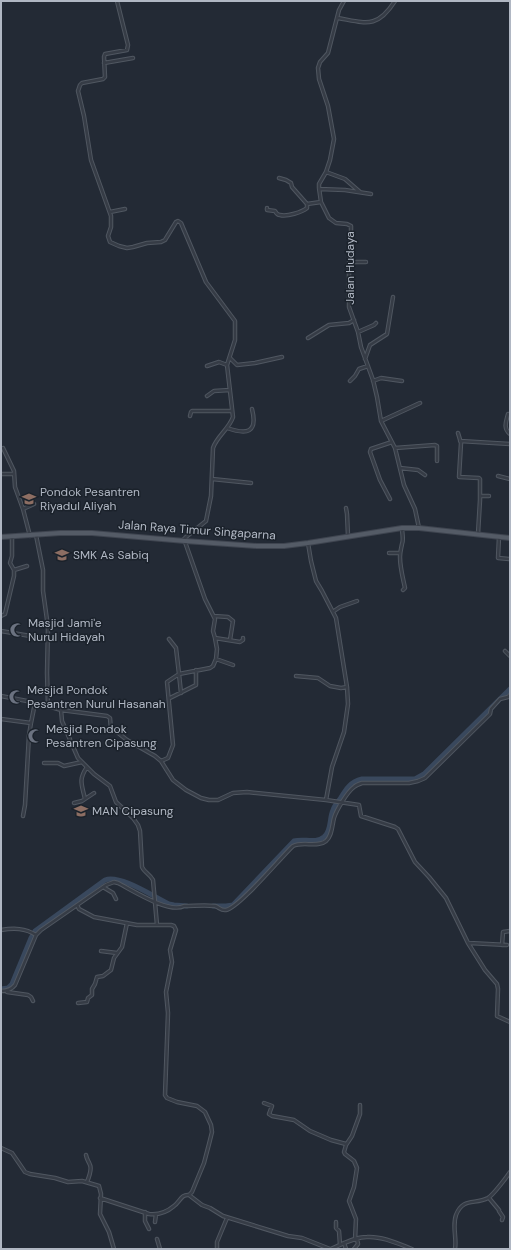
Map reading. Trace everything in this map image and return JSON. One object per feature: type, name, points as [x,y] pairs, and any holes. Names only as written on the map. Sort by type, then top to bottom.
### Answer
[{"type":"main road","name":"Jalan Raya Timur Singaparna","points":[[1,537],[60,533],[92,533],[185,542],[284,546],[402,528],[418,528],[510,538]]},
{"type":"street","points":[[117,1],[128,48],[126,51],[105,54],[103,79],[82,83],[78,91],[84,116],[91,160],[110,212],[111,227],[108,239],[110,242],[119,246],[133,247],[147,243],[161,242],[165,240],[178,221],[181,223],[206,282],[235,321],[235,340],[227,365],[233,417],[232,421],[215,443],[213,448],[211,496],[206,521],[186,537],[185,542],[205,599],[214,616],[215,620],[213,631],[217,645],[216,659],[215,664],[210,668],[179,674],[168,682],[173,745],[168,758],[161,762]]},
{"type":"street","points":[[344,1],[339,10],[328,53],[320,62],[318,68],[319,79],[328,106],[334,140],[330,160],[326,172],[319,184],[319,189],[371,194]]},
{"type":"street","points":[[338,18],[364,22],[374,21],[385,14],[395,1]]},
{"type":"street","points":[[104,63],[133,58]]},
{"type":"street","points":[[326,172],[345,180],[360,192]]},
{"type":"street","points":[[279,178],[291,183],[292,187],[307,204]]},
{"type":"street","name":"Jalan Hudaya","points":[[319,189],[321,202],[331,221],[351,226],[348,301],[350,312],[354,320],[373,381],[381,421],[395,448],[404,485],[415,509],[418,528]]},
{"type":"street","points":[[307,204],[321,202]]},
{"type":"street","points":[[267,208],[267,210],[275,211],[277,214],[281,215],[305,210],[307,208],[307,204]]},
{"type":"street","points":[[110,212],[125,209]]},
{"type":"street","points":[[349,262],[366,262]]},
{"type":"street","points":[[365,359],[370,345],[387,334],[393,297]]},
{"type":"street","points":[[308,338],[329,325],[349,323],[354,320]]},
{"type":"street","points":[[358,332],[376,323]]},
{"type":"street","points":[[230,358],[237,365],[282,357]]},
{"type":"street","points":[[207,366],[219,362],[227,365]]},
{"type":"street","points":[[350,381],[356,376],[359,369],[368,366]]},
{"type":"street","points":[[373,381],[381,378],[402,381]]},
{"type":"street","points":[[207,396],[214,391],[230,390]]},
{"type":"street","points":[[381,421],[420,403]]},
{"type":"street","points":[[227,428],[238,432],[249,430],[253,427],[254,422],[252,409]]},
{"type":"street","points":[[190,416],[192,411],[232,411]]},
{"type":"street","points":[[508,414],[505,428],[510,434]]},
{"type":"street","points":[[458,433],[460,441],[459,477],[480,479],[478,535]]},
{"type":"street","points":[[460,441],[510,444]]},
{"type":"street","points":[[390,499],[380,480],[370,452],[377,447],[392,442]]},
{"type":"street","points":[[395,448],[435,445],[437,446],[437,461]]},
{"type":"street","points":[[3,448],[13,469],[15,488],[23,509],[30,536]]},
{"type":"street","points":[[400,468],[418,470],[425,475]]},
{"type":"street","points":[[1,474],[14,474]]},
{"type":"street","points":[[498,476],[510,479]]},
{"type":"street","points":[[212,479],[251,483]]},
{"type":"street","points":[[480,496],[489,496]]},
{"type":"street","points":[[23,509],[34,504]]},
{"type":"street","points":[[346,508],[348,536]]},
{"type":"street","points":[[402,528],[400,553],[401,573],[405,588],[403,590]]},
{"type":"street","points":[[36,535],[43,570],[43,591],[47,615],[48,706]]},
{"type":"street","points":[[1,616],[4,614],[14,582],[14,570],[10,563],[12,556],[12,537]]},
{"type":"street","points":[[499,537],[498,558],[508,559]]},
{"type":"street","points":[[308,543],[316,581],[334,611],[338,625],[347,687],[347,718],[344,732],[332,767],[326,800]]},
{"type":"street","points":[[389,553],[400,553]]},
{"type":"street","points":[[14,570],[27,566]]},
{"type":"street","points":[[334,611],[356,601]]},
{"type":"street","points":[[214,616],[228,617],[233,621],[230,640]]},
{"type":"street","points":[[1,631],[48,640]]},
{"type":"street","points":[[215,638],[240,642],[243,638]]},
{"type":"street","points":[[169,640],[176,648],[181,693]]},
{"type":"street","points":[[505,651],[510,656]]},
{"type":"street","points":[[216,659],[233,665]]},
{"type":"street","points":[[170,698],[196,685],[196,670]]},
{"type":"street","points":[[296,676],[318,678],[330,686],[341,688],[347,687]]},
{"type":"street","points":[[1,992],[13,988],[15,985],[36,935],[41,930],[110,883],[118,883],[155,901],[172,907],[217,906],[222,910],[232,908],[293,846],[300,843],[322,844],[326,841],[330,835],[334,816],[351,789],[358,784],[409,783],[425,778],[490,714],[490,709],[500,699],[510,695]]},
{"type":"street","points":[[1,696],[27,701],[36,706],[48,706],[61,710],[107,716],[110,718],[111,730],[117,732],[127,740],[155,756],[173,780],[196,795],[209,800],[218,800],[237,792],[336,801],[359,805],[361,816],[395,828],[400,832],[415,862],[446,898],[468,943],[498,987],[497,1016],[510,1022]]},
{"type":"street","points":[[23,816],[29,735],[34,708],[36,706]]},
{"type":"street","points":[[61,710],[62,721],[76,755],[87,767],[110,786],[116,802],[133,818],[138,825],[140,831],[143,869],[151,877],[155,894],[157,925]]},
{"type":"street","points":[[1,718],[31,723]]},
{"type":"street","points":[[44,763],[58,763],[64,766],[82,762]]},
{"type":"street","points":[[85,799],[81,778],[87,767]]},
{"type":"street","points":[[74,803],[82,801],[94,793]]},
{"type":"street","points":[[103,887],[113,893],[116,899]]},
{"type":"street","points":[[76,905],[79,909],[94,917],[143,925],[171,925],[174,926],[176,930],[170,950],[172,962],[166,992],[168,1013],[165,1095],[167,1098],[174,1101],[194,1105],[200,1108],[205,1112],[212,1128],[211,1138],[204,1163],[189,1195]]},
{"type":"street","points":[[78,1003],[87,1002],[88,998],[92,994],[92,989],[97,977],[103,976],[111,970],[113,959],[123,946],[127,923]]},
{"type":"street","points":[[1,930],[20,929],[32,932],[36,935]]},
{"type":"street","points":[[502,945],[503,932],[510,931]]},
{"type":"street","points":[[468,943],[507,945]]},
{"type":"street","points":[[101,951],[117,953]]},
{"type":"street","points":[[6,991],[28,995],[33,1001]]},
{"type":"street","points":[[264,1104],[272,1106],[269,1114],[272,1116],[294,1120],[310,1131],[331,1140],[346,1144]]},
{"type":"street","points":[[354,1249],[358,1244],[356,1239],[356,1219],[349,1201],[354,1187],[357,1166],[345,1153],[346,1144],[352,1136],[360,1114],[360,1105]]},
{"type":"street","points":[[1,1148],[12,1153],[25,1172],[30,1174],[55,1178],[68,1182],[82,1180],[98,1186],[101,1194],[100,1214],[109,1232],[114,1249]]},
{"type":"street","points":[[86,1155],[87,1162],[90,1166],[87,1182]]},
{"type":"street","points":[[455,1249],[454,1227],[456,1215],[460,1208],[465,1203],[489,1198],[510,1172]]},
{"type":"street","points":[[100,1198],[149,1214],[160,1214],[173,1207],[183,1196],[189,1195],[202,1205],[227,1218],[256,1225],[288,1236],[302,1238],[331,1249],[344,1243],[368,1236],[376,1237],[412,1249]]},
{"type":"street","points":[[489,1198],[499,1210],[503,1217],[502,1220]]},
{"type":"street","points":[[145,1212],[145,1221],[149,1229]]},
{"type":"street","points":[[155,1222],[156,1214]]},
{"type":"street","points":[[217,1249],[217,1242],[227,1218]]},
{"type":"street","points":[[336,1222],[336,1228],[339,1231],[340,1245]]},
{"type":"street","points":[[157,1239],[160,1249]]},
{"type":"street","points":[[344,1243],[346,1249]]},
{"type":"waterway","points":[[213,906],[233,905],[294,841],[313,841],[324,837],[327,834],[334,807],[346,789],[354,782],[362,779],[415,779],[424,774],[510,689]]},
{"type":"waterway","points":[[1,989],[8,988],[12,984],[35,931],[105,880],[119,880],[137,887],[169,904],[187,906]]},
{"type":"place","name":"Pondok Pesantren Riyadul Aliyah","points":[[29,499]]},
{"type":"place","name":"SMK As Sabiq","points":[[62,555]]},
{"type":"place","name":"Masjid Jami'e Nurul Hidayah","points":[[17,630]]},
{"type":"place","name":"Mesjid Pondok Pesantren Nurul Hasanah","points":[[16,697]]},
{"type":"place","name":"Mesjid Pondok Pesantren Cipasung","points":[[35,736]]},
{"type":"place","name":"MAN Cipasung","points":[[81,811]]}]
